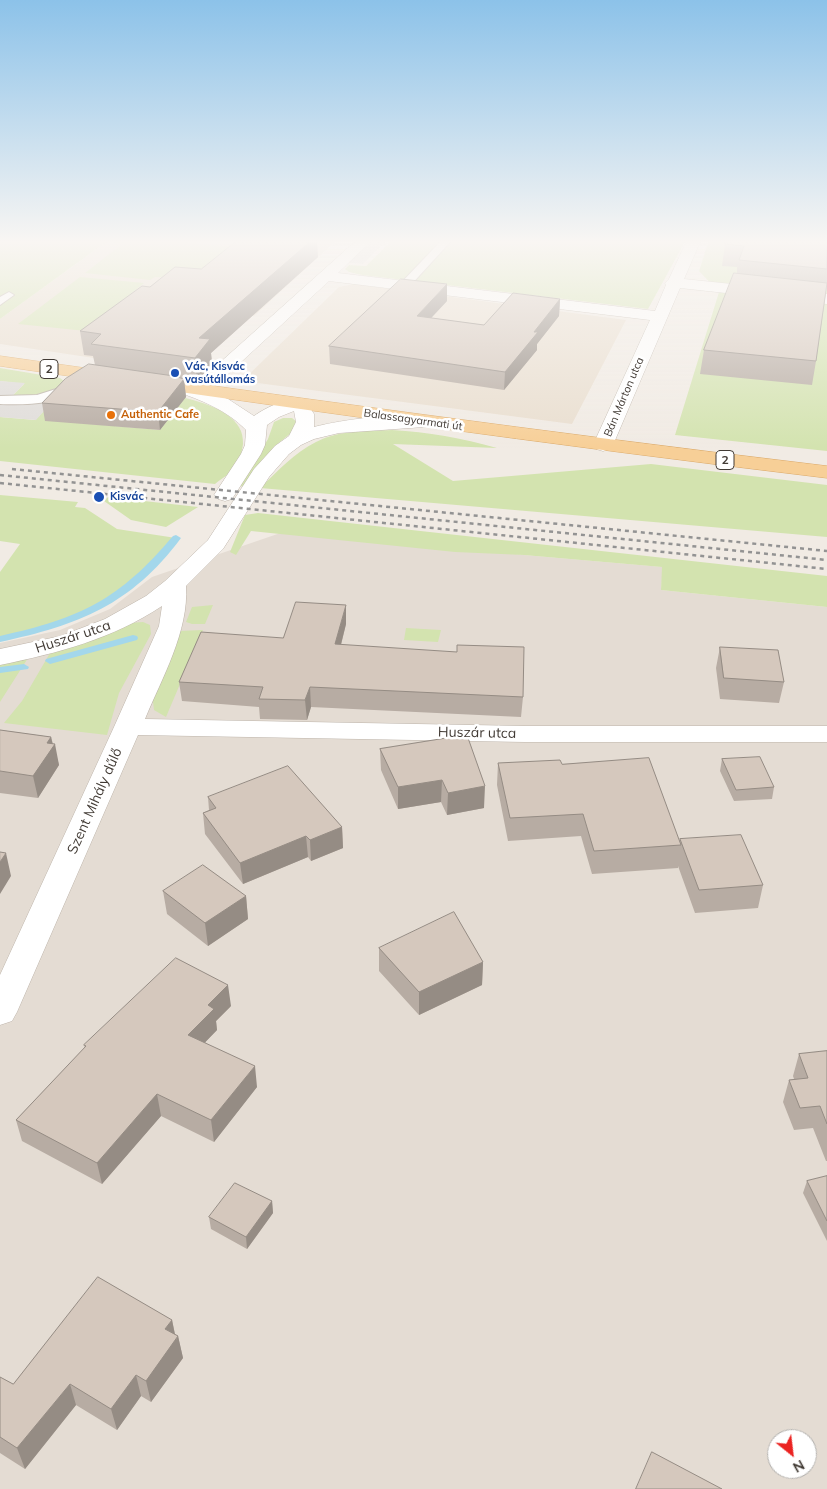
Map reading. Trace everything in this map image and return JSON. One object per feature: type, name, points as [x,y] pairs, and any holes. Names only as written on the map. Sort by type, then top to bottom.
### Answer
[{"type":"main road","name":"Balassagyarmati út","points":[[0,361],[88,375],[424,421],[827,472]]},
{"type":"street","points":[[221,371],[288,309]]},
{"type":"street","points":[[604,309],[659,316]]},
{"type":"street","name":"Bán Márton utca","points":[[603,445],[662,309]]},
{"type":"street","points":[[181,388],[229,406],[248,420],[256,429]]},
{"type":"street","points":[[181,577],[209,521],[250,455],[257,438],[256,429],[259,423],[265,418],[298,404]]},
{"type":"street","name":"Huszár utca","points":[[296,440],[306,428],[307,422],[303,410],[298,404]]},
{"type":"street","name":"Huszár utca","points":[[0,657],[36,650],[95,632],[136,612],[181,577],[211,550],[267,466],[285,447],[296,440],[344,427],[424,421]]},
{"type":"street","name":"Szent Mihály dűlő","points":[[0,1012],[128,727],[171,626],[181,577]]},
{"type":"street","name":"Huszár utca","points":[[128,727],[525,734],[827,734]]},
{"type":"lane","points":[[0,400],[29,400],[51,396],[70,390],[88,375]]},
{"type":"shaded area","points":[[13,309],[261,309],[254,316],[222,312],[114,361],[0,344],[0,319]]},
{"type":"shaded area","points":[[316,309],[547,309],[626,320],[572,424],[242,381]]},
{"type":"shaded area","points":[[0,381],[25,383],[12,396],[53,401],[36,420],[0,417]]},
{"type":"shaded area","points":[[295,528],[524,555],[663,567],[661,590],[827,607],[827,1489],[0,1489],[0,643],[60,630],[110,609],[152,577]]},
{"type":"green space","points":[[0,309],[13,309],[0,319]]},
{"type":"green space","points":[[37,309],[112,309],[86,331],[18,324]]},
{"type":"green space","points":[[714,309],[827,309],[827,451],[675,435]]},
{"type":"green space","points":[[0,368],[60,378],[64,381],[62,385],[44,392],[12,396],[24,384],[0,381]]},
{"type":"green space","points":[[104,386],[187,398],[209,405],[228,415],[240,428],[243,444],[241,456],[236,467],[215,484],[0,461],[0,417],[35,420],[53,401],[46,420],[160,430],[175,411]]},
{"type":"green space","points":[[283,418],[292,418],[297,422],[297,428],[274,447],[246,487],[239,486],[268,439],[274,422]]},
{"type":"green space","points":[[392,430],[445,436],[497,448],[393,444],[453,481],[651,464],[827,485],[827,537],[260,488],[308,446],[325,438],[353,432]]},
{"type":"green space","points":[[0,495],[78,502],[75,507],[85,508],[117,529],[176,538],[138,580],[99,608],[54,626],[0,639],[0,572],[20,544],[0,541]]},
{"type":"green space","points":[[108,497],[198,507],[166,527],[131,520],[104,501]]},
{"type":"green space","points":[[258,513],[827,576],[827,607],[661,590],[662,567],[524,555],[455,552],[251,531],[236,555],[230,552],[245,515]]},
{"type":"green space","points":[[213,605],[205,624],[186,622],[192,607]]},
{"type":"green space","points":[[143,622],[150,625],[151,634],[119,693],[107,735],[4,723],[22,701],[50,653],[129,623]]},
{"type":"green space","points":[[406,628],[441,630],[438,642],[404,640]]},
{"type":"green space","points":[[203,630],[166,717],[154,710],[152,693],[162,664],[175,649],[179,631]]},
{"type":"green space","points":[[28,658],[0,702],[0,664]]},
{"type":"building","points":[[110,309],[232,309],[199,338],[210,339],[195,358],[91,344],[101,334],[80,331]]},
{"type":"building","points":[[368,309],[423,309],[417,316],[484,325],[498,309],[552,309],[534,332],[538,332],[505,372],[329,346]]},
{"type":"building","points":[[720,309],[823,309],[816,361],[704,350]]},
{"type":"building","points":[[89,364],[184,379],[158,412],[42,403],[65,379]]},
{"type":"building","points":[[296,602],[346,605],[335,644],[457,652],[457,645],[524,647],[523,697],[310,687],[305,700],[259,699],[263,687],[179,682],[201,632],[283,638]]},
{"type":"building","points":[[720,647],[778,650],[784,682],[724,678]]},
{"type":"building","points":[[0,730],[51,737],[47,743],[55,744],[33,776],[0,771]]},
{"type":"building","points":[[467,735],[485,786],[448,793],[442,780],[398,787],[380,749]]},
{"type":"building","points":[[760,757],[774,787],[736,790],[722,759]]},
{"type":"building","points":[[649,758],[681,845],[594,851],[583,814],[510,818],[498,763],[560,760],[562,764]]},
{"type":"building","points":[[288,766],[342,827],[310,840],[306,836],[240,863],[203,813],[216,808],[208,797]]},
{"type":"building","points":[[741,835],[763,885],[699,890],[680,839]]},
{"type":"building","points":[[0,852],[6,853],[0,862]]},
{"type":"building","points":[[203,865],[246,896],[205,923],[163,891]]},
{"type":"building","points":[[454,912],[483,962],[419,992],[379,948]]},
{"type":"building","points":[[176,958],[228,985],[208,1005],[214,1009],[188,1035],[255,1066],[211,1120],[157,1094],[97,1163],[16,1120],[86,1046],[84,1045]]},
{"type":"building","points":[[827,1051],[827,1124],[820,1106],[800,1108],[789,1080],[808,1078],[799,1054]]},
{"type":"building","points":[[827,1176],[827,1221],[807,1181]]},
{"type":"building","points":[[235,1183],[272,1201],[246,1237],[209,1217]]},
{"type":"building","points":[[98,1277],[172,1320],[165,1329],[178,1336],[146,1381],[136,1375],[111,1409],[70,1384],[17,1448],[0,1437],[0,1377],[13,1384]]},
{"type":"building","points":[[652,1452],[722,1489],[636,1489]]},
{"type":"waterway","points":[[0,639],[54,626],[99,607],[119,595],[138,579],[157,561],[176,538]]},
{"type":"waterway","points":[[50,661],[133,638]]},
{"type":"waterway","points":[[0,670],[24,667]]},
{"type":"railway","points":[[12,469],[827,551]]},
{"type":"railway","points":[[0,475],[827,560]]},
{"type":"railway","points":[[0,483],[827,569]]},
{"type":"place","name":"Vác, Kisvác vasútállomás","points":[[175,373]]},
{"type":"place","name":"Authentic Cafe","points":[[111,415]]},
{"type":"place","name":"Kisvác","points":[[99,497]]}]
